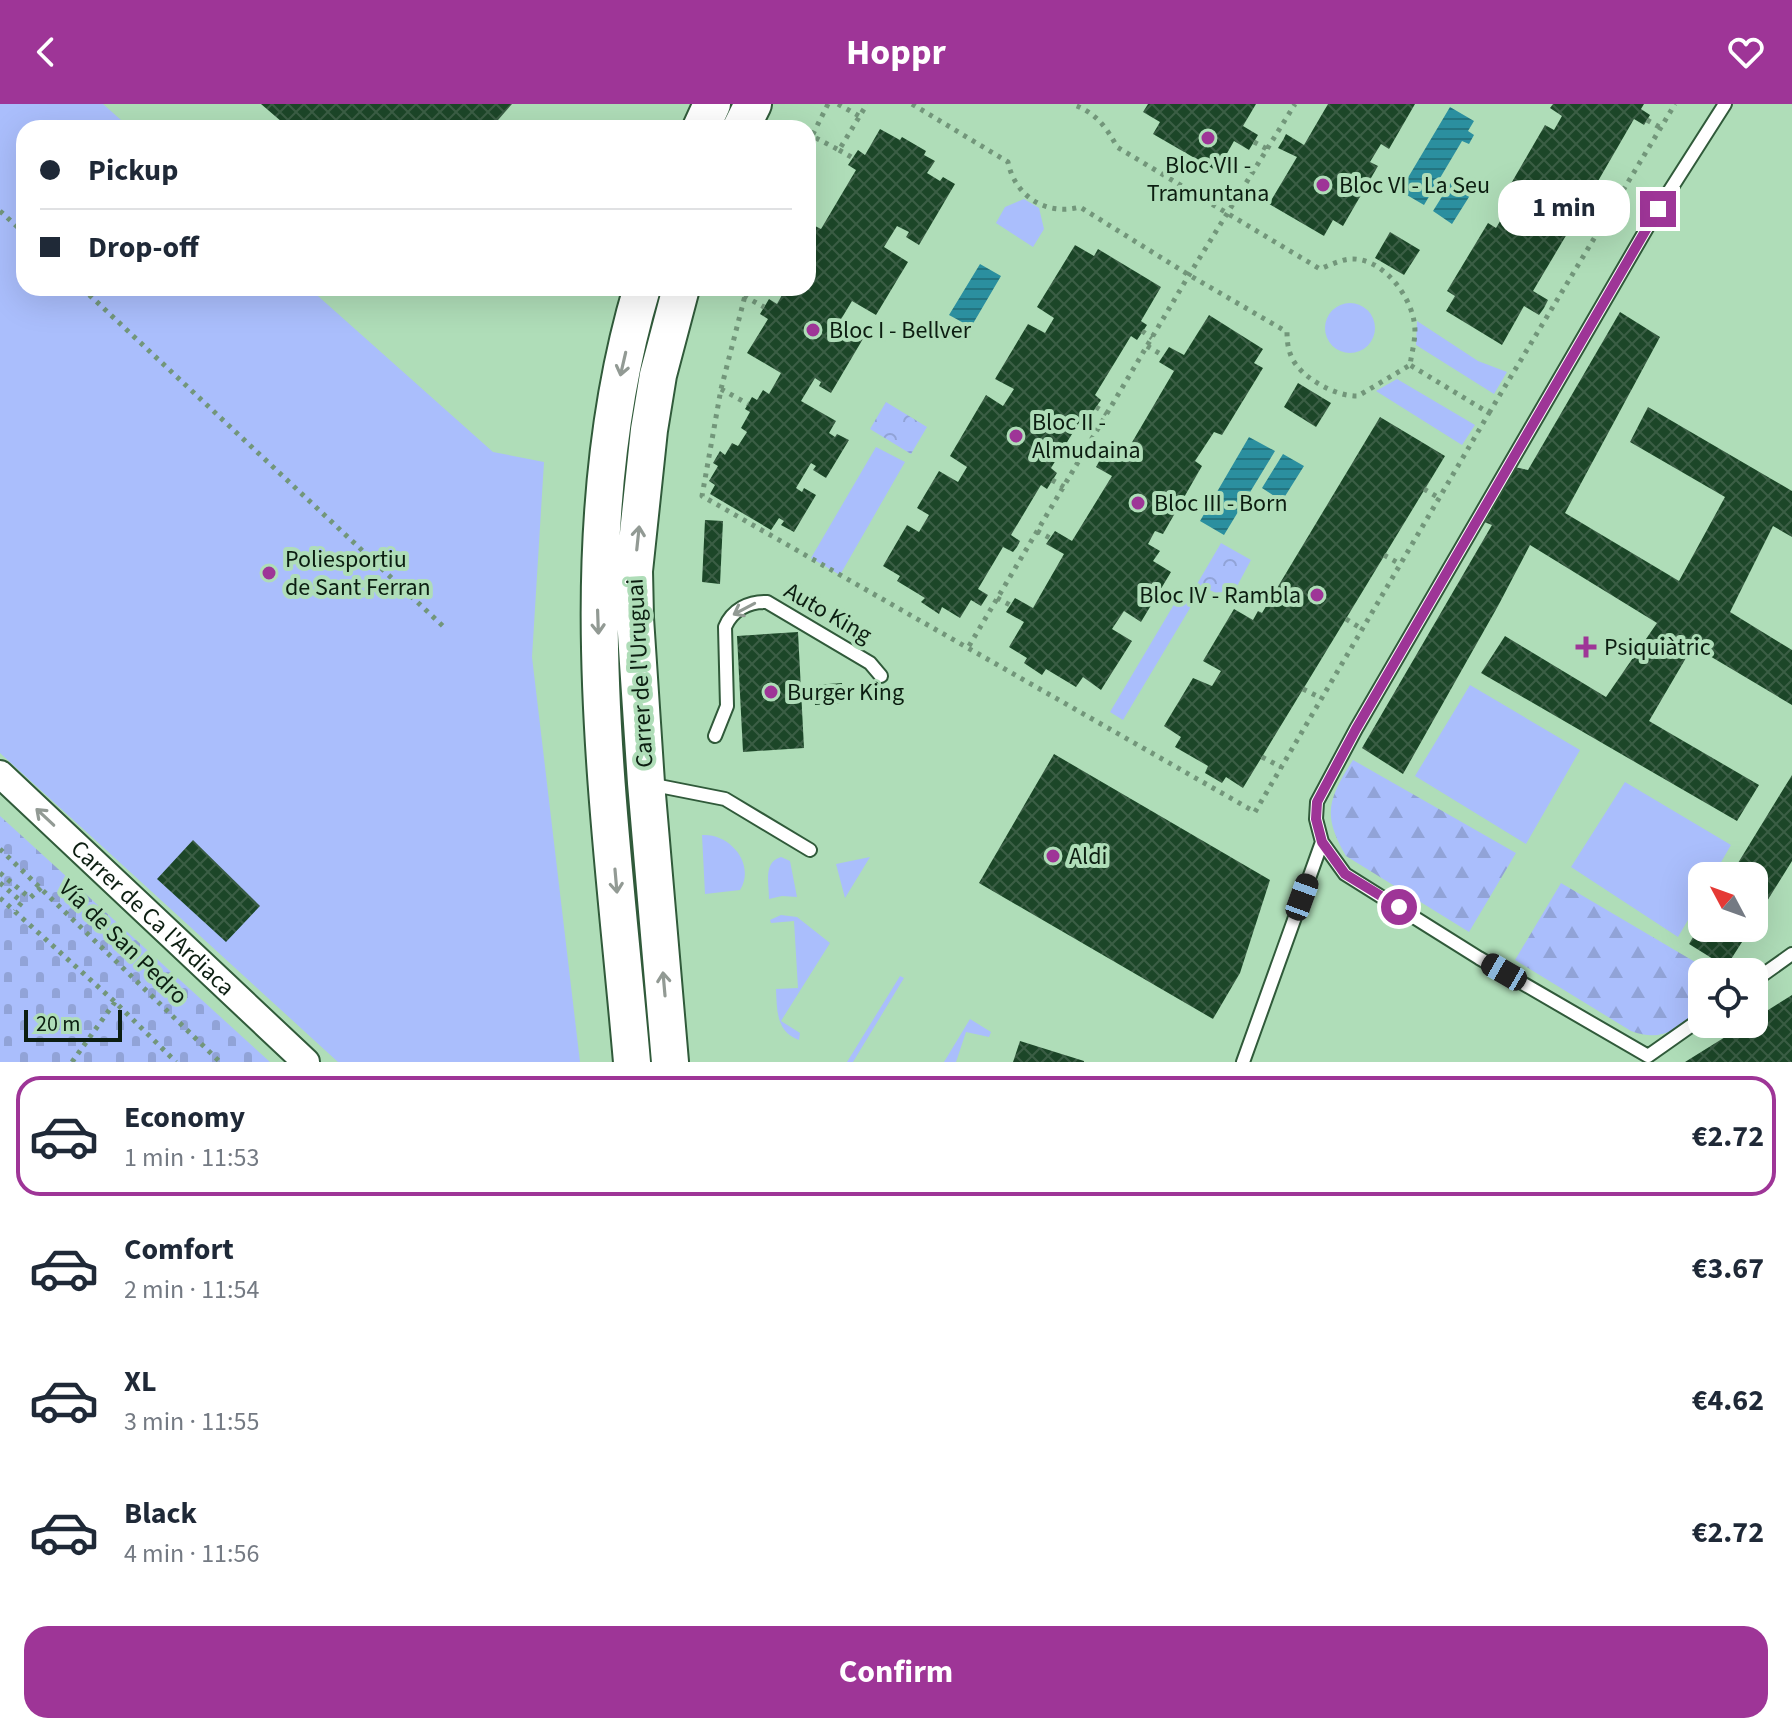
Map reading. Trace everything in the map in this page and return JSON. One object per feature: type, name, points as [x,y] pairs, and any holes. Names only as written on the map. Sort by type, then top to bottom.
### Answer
[{"type":"street","name":"Carrer de l'Uruguai","points":[[632,1062],[608,784],[598,615],[610,433],[640,296]]},
{"type":"street","name":"Carrer de l'Uruguai","points":[[670,1062],[646,783],[634,571],[649,430],[658,375],[679,296]]},
{"type":"street","name":"Carrer de Ca l'Ardiaca","points":[[0,774],[306,1062]]},
{"type":"lane","points":[[1688,1028],[1648,1056],[1479,958],[1345,874],[1322,842],[1316,819],[1317,802],[1356,729],[1658,209],[1725,104]]},
{"type":"lane","name":"Auto King","points":[[715,736],[727,706],[725,627],[730,616],[748,604],[767,602],[870,663],[881,676]]},
{"type":"lane","points":[[646,783],[725,799],[810,850]]},
{"type":"lane","points":[[1243,1062],[1322,842]]},
{"type":"lane","points":[[1768,971],[1792,954]]},
{"type":"path","points":[[816,128],[828,104]]},
{"type":"path","points":[[838,104],[848,106],[859,116]]},
{"type":"path","points":[[839,150],[867,104]]},
{"type":"path","points":[[912,104],[1008,162],[1020,189],[1038,204],[1058,211],[1080,207],[1287,332],[1289,352],[1297,367],[1341,393],[1358,396],[1410,365]]},
{"type":"path","points":[[1071,104],[1091,111],[1117,147],[1320,269],[1352,259],[1365,261],[1380,269],[1401,290],[1415,322],[1410,365]]},
{"type":"path","points":[[969,646],[1189,275],[1295,104]]},
{"type":"path","points":[[764,307],[744,296],[721,389],[702,496],[1255,812],[1675,104]]},
{"type":"path","points":[[1647,120],[1661,128]]},
{"type":"path","points":[[1276,136],[1283,140]]},
{"type":"path","points":[[816,138],[853,158]]},
{"type":"path","points":[[1254,142],[1267,149]]},
{"type":"path","points":[[1605,203],[1612,207]]},
{"type":"path","points":[[0,211],[16,226]]},
{"type":"path","points":[[91,296],[445,628]]},
{"type":"path","points":[[1544,308],[1551,311]]},
{"type":"path","points":[[1142,331],[1152,338]]},
{"type":"path","points":[[1147,346],[1164,356]]},
{"type":"path","points":[[1410,365],[1489,413]]},
{"type":"path","points":[[721,389],[748,404]]},
{"type":"path","points":[[1096,407],[1107,414]]},
{"type":"path","points":[[1084,452],[1100,460]]},
{"type":"path","points":[[709,454],[716,458]]},
{"type":"path","points":[[1052,480],[1064,487]]},
{"type":"path","points":[[1424,489],[1439,498]]},
{"type":"path","points":[[1037,531],[1050,538]]},
{"type":"path","points":[[1017,547],[1024,552]]},
{"type":"path","points":[[1384,555],[1400,564]]},
{"type":"path","points":[[997,598],[1010,605]]},
{"type":"path","points":[[984,600],[992,605]]},
{"type":"path","points":[[1346,619],[1362,629]]},
{"type":"path","points":[[1303,689],[1321,698]]},
{"type":"path","points":[[1262,757],[1281,767]]},
{"type":"path","name":"Vía de San Pedro","points":[[0,849],[220,1062]]},
{"type":"path","points":[[0,873],[30,898],[41,888]]},
{"type":"path","points":[[0,883],[22,902],[15,911]]},
{"type":"path","points":[[0,898],[176,1062]]},
{"type":"path","points":[[72,1062],[115,1002]]},
{"type":"green space","name":"Poliesportiu de Sant Ferran","points":[[0,104],[103,104],[121,120],[16,120],[16,296],[318,296],[493,452],[544,462],[532,657],[580,1062],[338,1062],[0,753]]},
{"type":"green space","points":[[1024,199],[1039,208],[1044,229],[1033,247],[996,223],[1005,207]]},
{"type":"green space","points":[[1350,303],[1368,310],[1375,328],[1368,346],[1350,353],[1332,346],[1325,328],[1332,310]]},
{"type":"green space","points":[[1417,321],[1478,361],[1507,372],[1494,394],[1416,345]]},
{"type":"green space","points":[[1397,379],[1475,425],[1462,445],[1376,391]]},
{"type":"green space","points":[[886,402],[927,427],[911,454],[870,429]]},
{"type":"green space","points":[[876,447],[905,462],[840,575],[811,558]]},
{"type":"green space","points":[[1221,543],[1251,560],[1235,590],[1216,593],[1197,584]]},
{"type":"green space","points":[[1179,596],[1193,603],[1123,720],[1110,712]]},
{"type":"green space","points":[[1470,685],[1580,750],[1526,844],[1415,776]]},
{"type":"green space","points":[[1353,760],[1516,853],[1469,932],[1346,856],[1333,829],[1331,807],[1338,786]]},
{"type":"green space","points":[[1625,782],[1731,845],[1721,862],[1688,862],[1688,920],[1678,937],[1571,867]]},
{"type":"green space","points":[[0,816],[270,1062],[0,1062]]},
{"type":"green space","points":[[702,835],[722,839],[738,852],[745,870],[740,890],[705,894]]},
{"type":"green space","points":[[781,857],[790,861],[797,897],[769,899],[769,868]]},
{"type":"green space","points":[[870,857],[845,898],[836,864]]},
{"type":"green space","points":[[1561,883],[1688,958],[1688,1021],[1661,1034],[1631,1031],[1515,960]]},
{"type":"green space","points":[[781,915],[797,917],[830,943],[781,1021],[800,1033],[799,1040],[786,1032],[782,1026],[778,1012],[776,989],[798,988],[794,921],[771,923],[770,920]]},
{"type":"green space","points":[[900,976],[904,978],[853,1062],[847,1062]]},
{"type":"green space","points":[[970,1019],[991,1032],[989,1037],[966,1032],[956,1062],[944,1062]]},
{"type":"shaded area","points":[[1450,107],[1474,121],[1468,131],[1474,135],[1469,144],[1462,141],[1424,205],[1400,191]]},
{"type":"shaded area","points":[[1453,179],[1474,189],[1452,224],[1433,211]]},
{"type":"shaded area","points":[[980,264],[1001,276],[971,327],[949,315]]},
{"type":"shaded area","points":[[1249,437],[1275,451],[1224,535],[1200,521]]},
{"type":"shaded area","points":[[1283,454],[1304,466],[1282,501],[1262,488]]},
{"type":"building","points":[[261,104],[512,104],[498,120],[280,120]]},
{"type":"building","name":"Bloc VII - Tramuntana","points":[[1148,104],[1256,104],[1243,126],[1258,135],[1249,150],[1234,141],[1217,171],[1153,134],[1160,122],[1143,112]]},
{"type":"building","name":"Bloc VI - La Seu","points":[[1328,104],[1415,104],[1389,149],[1381,144],[1370,162],[1378,166],[1343,226],[1333,220],[1324,236],[1269,204],[1297,157],[1278,148],[1286,134],[1304,145]]},
{"type":"building","points":[[1553,104],[1644,104],[1641,109],[1650,115],[1644,125],[1634,119],[1594,188],[1609,197],[1600,211],[1586,202],[1533,291],[1548,300],[1544,308],[1539,315],[1524,306],[1502,345],[1446,311],[1455,296],[1447,291],[1488,223],[1496,228],[1513,199],[1505,194],[1545,125],[1554,130],[1562,116],[1550,108]]},
{"type":"building","name":"Bloc I - Bellver","points":[[880,129],[926,151],[924,155],[935,161],[927,173],[940,181],[943,177],[955,184],[919,245],[906,237],[909,232],[897,226],[884,247],[908,262],[876,315],[852,301],[840,321],[867,332],[831,393],[819,386],[821,382],[815,378],[801,401],[836,421],[829,433],[849,440],[826,478],[813,470],[816,466],[811,463],[796,488],[802,492],[804,488],[816,495],[794,532],[781,525],[784,521],[779,518],[771,530],[710,494],[715,485],[709,481],[718,466],[713,463],[720,451],[725,455],[732,443],[738,446],[747,432],[741,428],[750,412],[745,409],[752,397],[757,400],[763,390],[769,394],[781,373],[747,353],[768,319],[760,314],[769,299],[777,304],[782,296],[816,296],[816,226],[821,229],[856,170],[848,165],[858,150],[865,155]]},
{"type":"building","points":[[1390,232],[1420,250],[1404,275],[1375,258]]},
{"type":"building","name":"Bloc II - Almudaina","points":[[1075,245],[1094,256],[1098,249],[1161,287],[1141,321],[1147,325],[1137,340],[1131,336],[1095,395],[1101,400],[1090,416],[1085,413],[1051,468],[1057,473],[1047,489],[1041,485],[1011,535],[1020,541],[1017,547],[1013,552],[1003,547],[978,589],[988,595],[981,606],[971,600],[960,618],[942,607],[939,614],[921,602],[925,598],[897,581],[900,576],[883,566],[907,525],[919,532],[929,515],[917,508],[939,471],[958,482],[967,467],[950,456],[986,395],[1003,406],[1014,389],[995,379],[1028,324],[1045,333],[1054,318],[1037,307]]},
{"type":"building","points":[[1620,312],[1660,337],[1565,513],[1679,581],[1725,497],[1630,442],[1648,407],[1792,491],[1792,537],[1773,526],[1730,612],[1792,650],[1792,705],[1693,646],[1649,721],[1759,785],[1737,821],[1481,673],[1505,636],[1606,697],[1657,623],[1530,545],[1403,774],[1362,748],[1492,525],[1479,520],[1514,467],[1528,470]]},
{"type":"building","name":"Bloc III - Born","points":[[1209,315],[1263,349],[1254,363],[1263,368],[1222,435],[1214,432],[1195,461],[1202,466],[1163,534],[1155,531],[1148,544],[1160,551],[1153,561],[1171,572],[1141,622],[1124,611],[1112,629],[1132,641],[1101,690],[1083,677],[1076,687],[1046,669],[1042,675],[1024,663],[1027,658],[1009,647],[1024,622],[1006,612],[1015,598],[1033,608],[1064,554],[1046,544],[1055,531],[1072,541],[1112,476],[1096,467],[1104,452],[1121,461],[1174,371],[1159,362],[1169,347],[1184,355]]},
{"type":"building","points":[[1298,383],[1331,403],[1316,427],[1284,407]]},
{"type":"building","name":"Bloc IV - Rambla","points":[[1380,417],[1445,456],[1243,788],[1226,777],[1222,783],[1205,773],[1208,766],[1175,747],[1181,737],[1164,726],[1193,678],[1212,686],[1221,671],[1203,661],[1234,609],[1253,620],[1258,611],[1262,613]]},
{"type":"building","points":[[705,520],[723,521],[720,584],[702,582]]},
{"type":"building","name":"Burger King","points":[[798,632],[804,748],[743,752],[737,636]]},
{"type":"building","points":[[842,683],[843,703],[815,705],[814,685]]},
{"type":"building","points":[[1054,754],[1270,880],[1240,973],[1213,1019],[979,883]]},
{"type":"building","points":[[1792,775],[1792,861],[1768,900],[1768,862],[1739,862]]},
{"type":"building","points":[[193,840],[260,906],[226,942],[157,879]]},
{"type":"building","points":[[1742,942],[1732,958],[1712,958],[1689,944]]},
{"type":"building","points":[[1792,995],[1792,1062],[1685,1062],[1724,1038],[1768,1038],[1768,1010]]},
{"type":"building","points":[[1020,1041],[1084,1061],[1084,1062],[1013,1062]]},
{"type":"place","name":"Bloc VII - Tramuntana","points":[[1208,138]]},
{"type":"place","name":"Bloc VI - La Seu","points":[[1323,185]]},
{"type":"place","name":"Bloc I - Bellver","points":[[813,330]]},
{"type":"place","name":"Bloc II - Almudaina","points":[[1016,436]]},
{"type":"place","name":"Bloc III - Born","points":[[1138,503]]},
{"type":"place","name":"Poliesportiu de Sant Ferran","points":[[269,573]]},
{"type":"place","name":"Bloc IV - Rambla","points":[[1317,595]]},
{"type":"place","name":"Psiquiàtric","points":[[1586,647]]},
{"type":"place","name":"Burger King","points":[[771,692]]},
{"type":"place","name":"Aldi","points":[[1053,856]]},
{"type":"route","points":[[1399,907],[1345,874],[1322,842],[1316,819],[1317,802],[1356,729],[1658,209]]}]
